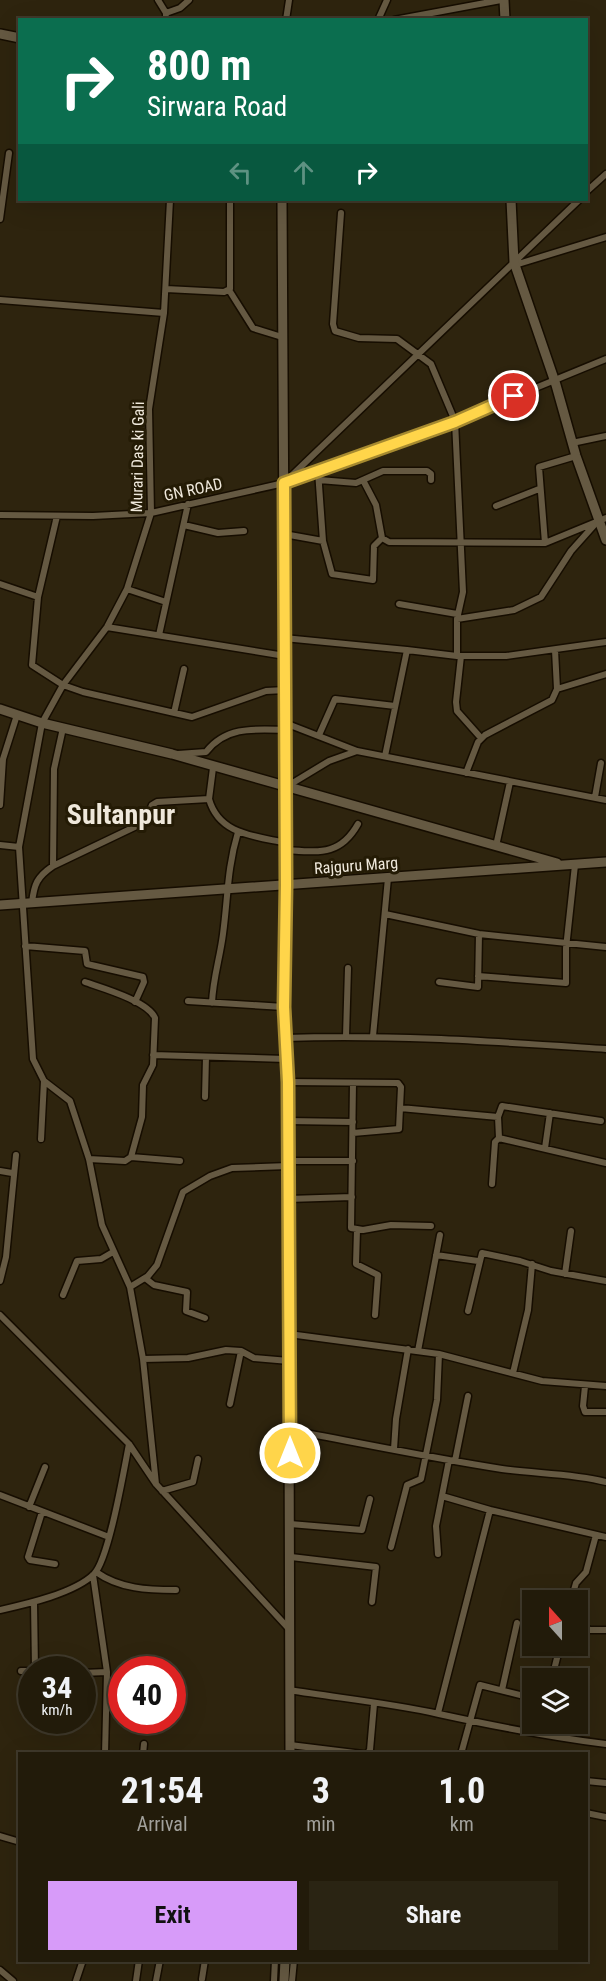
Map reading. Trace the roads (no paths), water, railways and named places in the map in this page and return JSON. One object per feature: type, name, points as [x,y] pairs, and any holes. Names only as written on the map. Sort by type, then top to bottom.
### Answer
[{"type":"street","points":[[158,0],[166,16],[189,0]]},
{"type":"street","points":[[285,18],[289,0]]},
{"type":"street","points":[[379,18],[387,0]]},
{"type":"street","points":[[408,18],[502,0],[505,18]]},
{"type":"street","points":[[0,34],[18,38]]},
{"type":"street","points":[[0,219],[9,153]]},
{"type":"street","points":[[588,190],[606,174]]},
{"type":"street","name":"Murari Das ki Gali","points":[[44,1081],[33,1059],[30,1040],[25,946],[27,903],[19,847],[42,723],[63,685],[107,627],[127,589],[151,513],[150,409],[164,313],[170,201]]},
{"type":"street","points":[[229,290],[231,285],[230,201]]},
{"type":"street","points":[[282,201],[286,788],[284,1007],[288,1082],[291,1557],[288,1690],[290,1749],[335,1752]]},
{"type":"street","points":[[512,201],[514,263],[554,379],[576,456],[603,519],[606,540]]},
{"type":"street","points":[[284,483],[578,201]]},
{"type":"street","points":[[342,213],[333,324],[335,331],[359,338],[397,339],[430,364],[455,422],[463,592],[457,616],[457,711],[481,738]]},
{"type":"street","points":[[514,263],[606,237]]},
{"type":"street","points":[[166,289],[229,290]]},
{"type":"street","points":[[229,290],[253,328],[282,338]]},
{"type":"street","points":[[0,300],[164,313]]},
{"type":"street","name":"GN ROAD","points":[[0,514],[57,516],[151,513],[284,483],[455,422],[606,359]]},
{"type":"street","points":[[572,442],[606,436]]},
{"type":"street","points":[[545,543],[539,467],[576,456]]},
{"type":"street","points":[[318,471],[323,541],[332,574],[370,582],[374,578],[374,546],[382,538]]},
{"type":"street","points":[[319,480],[364,482],[383,471],[427,471],[431,480]]},
{"type":"street","points":[[364,482],[376,505],[382,538],[389,542],[545,543],[603,519]]},
{"type":"street","points":[[496,506],[539,489]]},
{"type":"street","points":[[159,635],[188,504]]},
{"type":"street","points":[[57,516],[38,597],[32,666],[63,685],[196,717],[266,691],[285,690]]},
{"type":"street","points":[[399,604],[457,616],[514,610],[541,597],[571,551],[603,519]]},
{"type":"street","points":[[184,525],[218,534],[244,531]]},
{"type":"street","points":[[284,534],[323,541]]},
{"type":"street","points":[[0,584],[38,597]]},
{"type":"street","points":[[127,589],[166,602]]},
{"type":"street","points":[[107,627],[285,656]]},
{"type":"street","points":[[284,638],[458,656],[506,656],[606,642]]},
{"type":"street","points":[[385,756],[407,650]]},
{"type":"street","points":[[466,773],[481,738],[552,700],[556,689],[555,650]]},
{"type":"street","points":[[174,712],[184,669]]},
{"type":"street","points":[[556,689],[606,674]]},
{"type":"street","points":[[319,735],[335,699],[395,706]]},
{"type":"street","points":[[0,709],[42,723],[172,754],[213,768],[570,865],[566,983],[478,976]]},
{"type":"street","points":[[0,805],[3,759],[17,715]]},
{"type":"street","points":[[172,754],[206,752],[214,743],[237,730],[285,727],[319,735],[357,752],[606,800]]},
{"type":"street","points":[[53,866],[54,769],[63,728]]},
{"type":"street","points":[[286,788],[329,761],[357,752]]},
{"type":"street","points":[[595,797],[602,763]]},
{"type":"street","points":[[213,768],[209,799],[221,821],[238,832],[286,847],[316,852],[333,849],[350,839],[358,824]]},
{"type":"street","points":[[496,846],[510,782]]},
{"type":"street","points":[[27,903],[39,876],[53,866],[144,822],[152,805],[157,802],[209,799]]},
{"type":"street","points":[[212,1003],[213,975],[224,930],[228,870],[238,832]]},
{"type":"street","points":[[0,845],[19,847]]},
{"type":"street","name":"Rajguru Marg","points":[[0,905],[606,862]]},
{"type":"street","points":[[373,1036],[388,878]]},
{"type":"street","points":[[385,914],[479,934],[567,945],[606,947]]},
{"type":"street","points":[[440,982],[475,988],[479,986],[479,934]]},
{"type":"street","points":[[25,946],[85,951],[88,964],[143,977],[144,981],[135,1002]]},
{"type":"street","points":[[346,1036],[348,968]]},
{"type":"street","points":[[85,982],[135,1002],[154,1014],[152,1069],[144,1085],[142,1117],[131,1158]]},
{"type":"street","points":[[188,1001],[284,1007]]},
{"type":"street","points":[[285,1038],[373,1036],[606,1049]]},
{"type":"street","points":[[153,1055],[286,1059]]},
{"type":"street","points":[[205,1097],[206,1057]]},
{"type":"street","points":[[41,1139],[44,1081]]},
{"type":"street","points":[[44,1081],[70,1101],[89,1159],[102,1225],[130,1287],[143,1359],[156,1484]]},
{"type":"street","points":[[288,1082],[398,1083],[399,1129],[353,1133]]},
{"type":"street","points":[[353,1083],[350,1226],[357,1230],[392,1225],[431,1226]]},
{"type":"street","points":[[492,1184],[495,1142],[499,1138],[498,1117],[502,1106],[601,1121]]},
{"type":"street","points":[[400,1108],[498,1117]]},
{"type":"street","points":[[545,1148],[550,1113]]},
{"type":"street","points":[[288,1121],[353,1122]]},
{"type":"street","points":[[499,1138],[606,1163]]},
{"type":"street","points":[[0,1281],[9,1237],[12,1173],[16,1155]]},
{"type":"street","points":[[89,1159],[125,1161],[131,1158],[180,1161]]},
{"type":"street","points":[[130,1287],[145,1278],[156,1265],[183,1192],[210,1176],[232,1168],[352,1161]]},
{"type":"street","points":[[0,1171],[12,1173]]},
{"type":"street","points":[[288,1199],[352,1197]]},
{"type":"street","points":[[357,1230],[356,1264],[378,1275],[375,1315]]},
{"type":"street","points":[[565,1274],[571,1231]]},
{"type":"street","points":[[418,1351],[440,1235]]},
{"type":"street","points":[[63,1295],[76,1261],[101,1259],[113,1252]]},
{"type":"street","points":[[468,1311],[478,1261],[483,1253],[565,1274],[606,1281]]},
{"type":"street","points":[[436,1255],[478,1261]]},
{"type":"street","points":[[513,1373],[528,1310],[532,1264]]},
{"type":"street","points":[[145,1278],[154,1285],[188,1292],[186,1311],[204,1317]]},
{"type":"street","points":[[0,1315],[129,1444],[162,1491],[289,1629]]},
{"type":"street","points":[[289,1334],[439,1354],[542,1381],[606,1386]]},
{"type":"street","points":[[394,1449],[396,1419],[408,1349]]},
{"type":"street","points":[[143,1359],[188,1358],[221,1350],[241,1351],[254,1358],[289,1361]]},
{"type":"street","points":[[230,1404],[241,1351]]},
{"type":"street","points":[[391,1547],[407,1485],[420,1481],[437,1400],[439,1354]]},
{"type":"street","points":[[585,1386],[585,1412],[606,1412]]},
{"type":"street","points":[[438,1554],[436,1526],[468,1395]]},
{"type":"street","points":[[290,1430],[505,1469],[578,1475],[606,1482]]},
{"type":"street","points":[[105,1752],[107,1672],[95,1573],[109,1537],[129,1444]]},
{"type":"street","points":[[162,1491],[193,1482],[198,1459]]},
{"type":"street","points":[[29,1507],[45,1467]]},
{"type":"street","points":[[0,1495],[109,1537]]},
{"type":"street","points":[[442,1496],[490,1510],[606,1537]]},
{"type":"street","points":[[290,1524],[362,1530],[370,1499]]},
{"type":"street","points":[[438,1713],[490,1510]]},
{"type":"street","points":[[42,1512],[28,1557],[30,1560],[55,1564]]},
{"type":"street","points":[[574,1590],[576,1583],[586,1572],[596,1535]]},
{"type":"street","points":[[291,1557],[376,1567],[372,1602]]},
{"type":"street","points":[[95,1573],[114,1582],[138,1589],[177,1590]]},
{"type":"street","points":[[0,1610],[34,1602],[70,1588],[95,1573]]},
{"type":"street","points":[[33,1656],[34,1602]]},
{"type":"street","points":[[502,1690],[518,1623]]},
{"type":"street","points":[[588,1629],[605,1630]]},
{"type":"street","points":[[96,1672],[107,1672]]},
{"type":"street","points":[[462,1752],[479,1686],[522,1695]]},
{"type":"street","points":[[288,1690],[438,1713],[471,1723],[606,1744]]},
{"type":"street","points":[[368,1752],[370,1750],[374,1704]]},
{"type":"street","points":[[143,1752],[144,1744]]},
{"type":"street","points":[[588,1781],[606,1783]]},
{"type":"street","points":[[588,1813],[606,1817]]},
{"type":"street","points":[[0,1836],[18,1841]]},
{"type":"street","points":[[76,1981],[82,1962]]},
{"type":"street","points":[[136,1981],[139,1962]]},
{"type":"street","points":[[156,1981],[160,1962]]},
{"type":"street","points":[[202,1979],[205,1962]]},
{"type":"street","points":[[273,1981],[275,1962]]},
{"type":"street","points":[[284,1981],[285,1962]]},
{"type":"street","points":[[292,1981],[294,1962]]},
{"type":"street","points":[[0,1970],[14,1981]]},
{"type":"district","name":"Sultanpur","points":[[121,814]]}]
